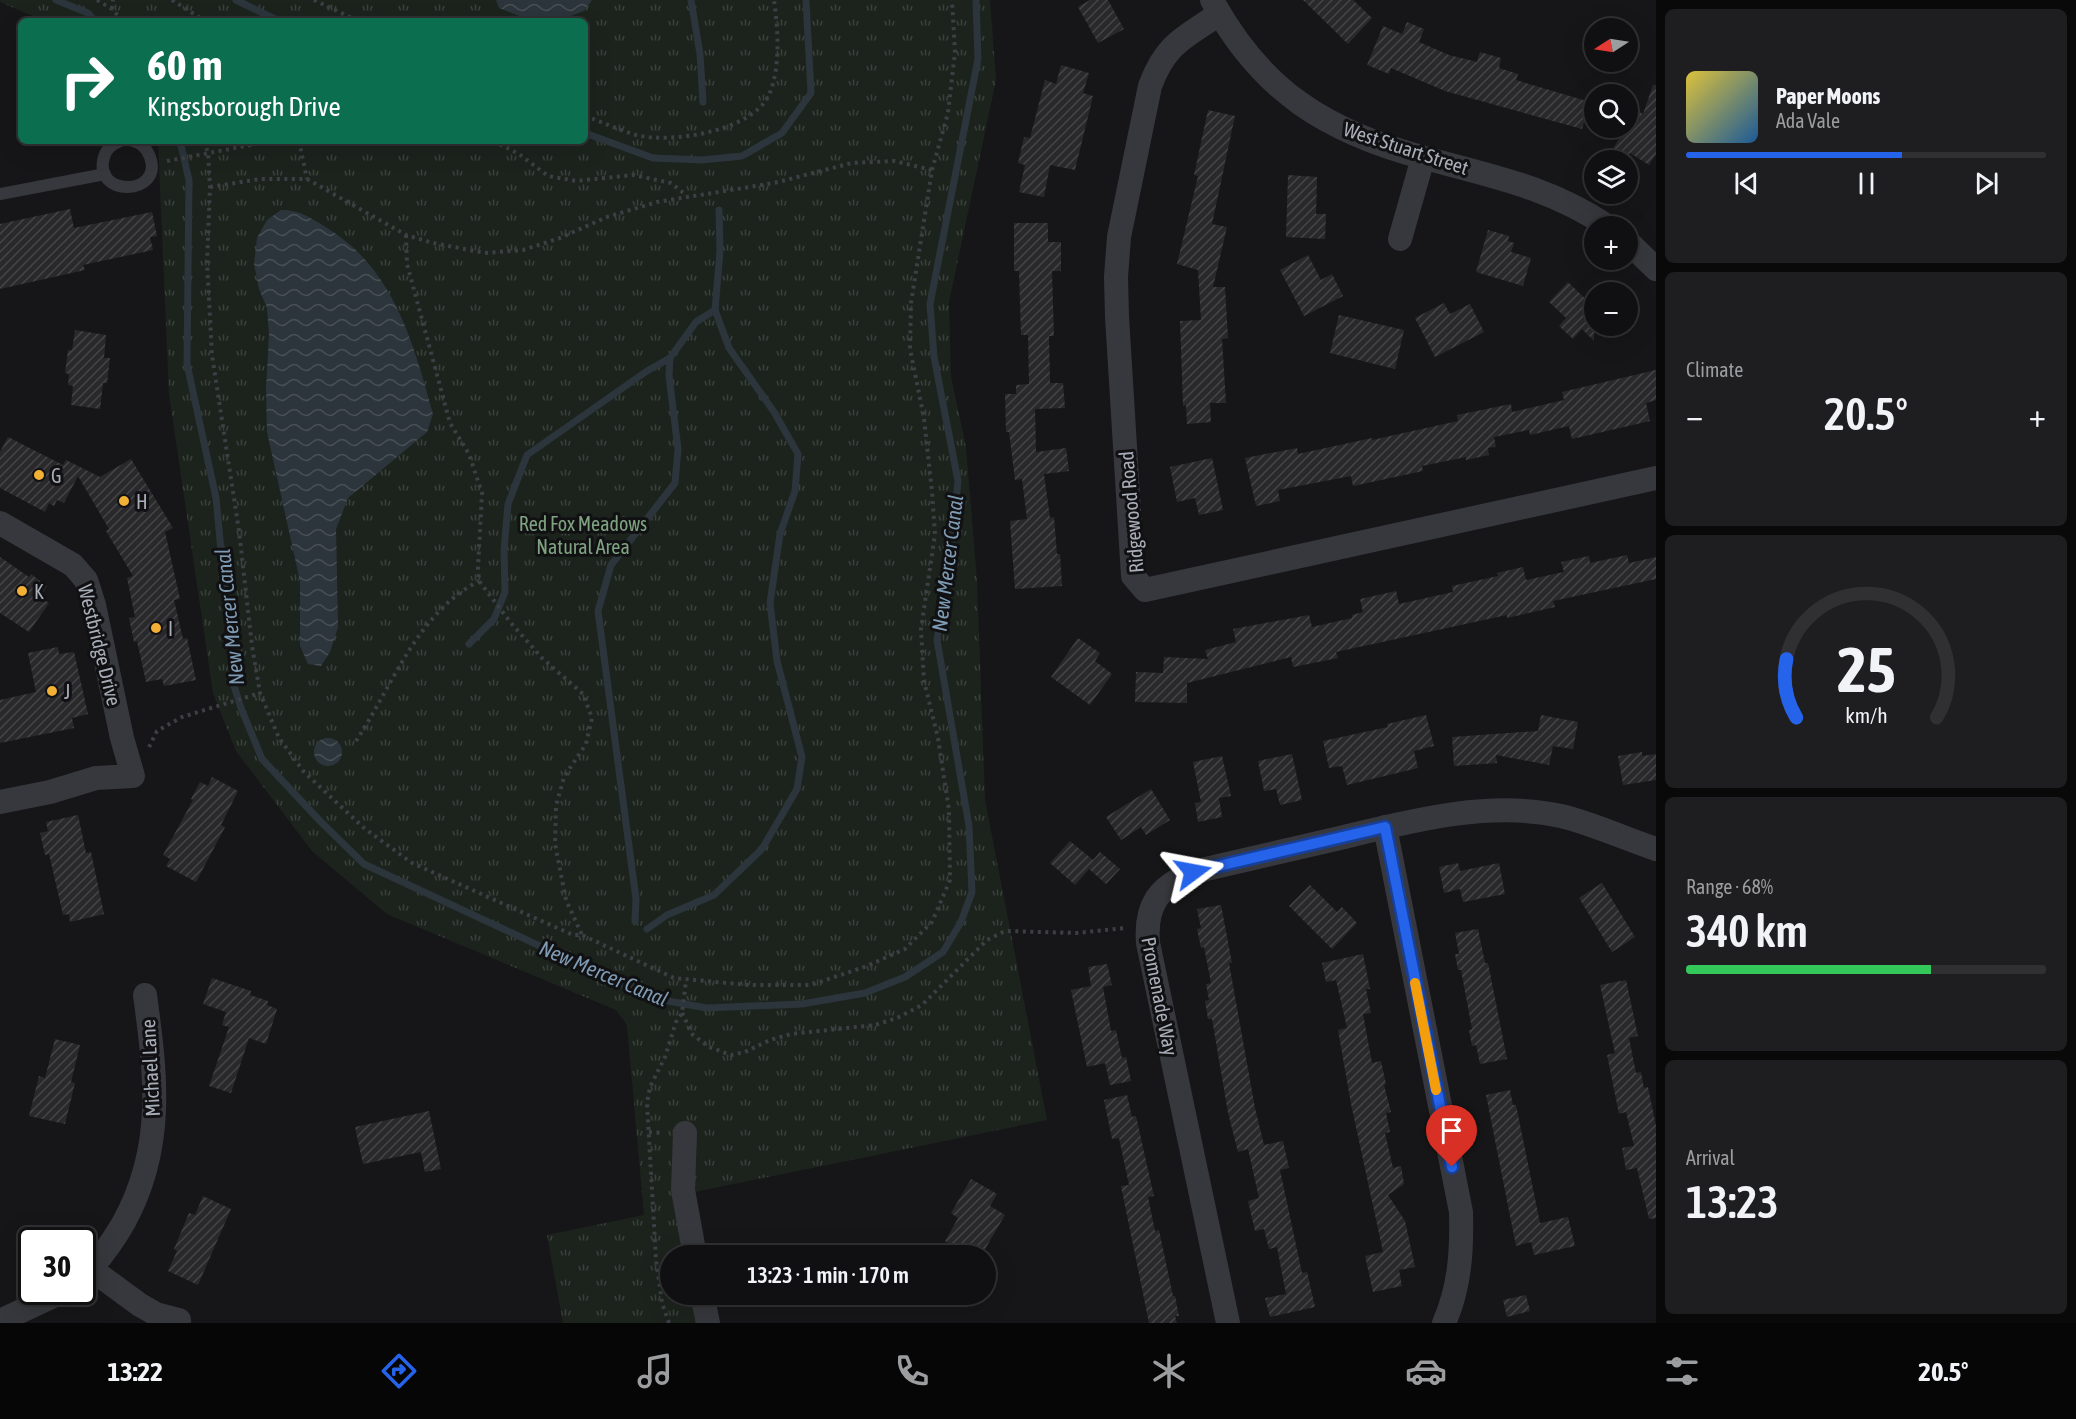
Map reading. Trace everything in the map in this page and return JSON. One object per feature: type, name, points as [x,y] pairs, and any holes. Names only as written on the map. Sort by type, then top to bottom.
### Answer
[{"type":"street","name":"West Stuart Street","points":[[1216,7],[1265,75],[1318,117],[1347,132],[1423,158],[1511,180],[1546,192],[1592,216]]},
{"type":"street","name":"Ridgewood Road","points":[[1216,7],[1171,47],[1158,65],[1150,86],[1119,237],[1116,277],[1133,576],[1145,590],[1656,478]]},
{"type":"street","points":[[1400,239],[1423,158]]},
{"type":"street","name":"Westbridge Drive","points":[[0,523],[73,565],[86,580],[94,605],[122,738],[133,776]]},
{"type":"street","points":[[0,802],[50,792],[96,778],[133,776]]},
{"type":"street","name":"Promenade Way","points":[[1228,1323],[1148,942],[1147,926],[1150,910],[1158,895],[1173,881],[1193,872],[1385,827],[1444,815],[1485,811],[1561,816],[1656,849]]},
{"type":"street","points":[[1385,827],[1461,1212],[1462,1244],[1459,1276],[1444,1323]]},
{"type":"street","name":"Michael Lane","points":[[96,1262],[117,1235],[132,1207],[145,1173],[151,1146],[155,1095],[154,1056],[145,995]]},
{"type":"street","points":[[685,1133],[682,1190],[693,1245]]},
{"type":"street","name":"Michael Lane","points":[[96,1278],[156,1314],[179,1320]]},
{"type":"street","points":[[0,1321],[34,1305]]},
{"type":"street","points":[[704,1305],[708,1323]]},
{"type":"lane","points":[[116,144],[108,150],[103,165],[105,174],[115,185],[122,188],[136,186],[148,177],[151,162],[149,154],[138,144]]},
{"type":"lane","points":[[0,194],[105,174]]},
{"type":"path","points":[[97,0],[120,18]]},
{"type":"path","points":[[111,9],[114,0]]},
{"type":"path","points":[[172,0],[200,18]]},
{"type":"path","points":[[314,0],[352,18]]},
{"type":"path","points":[[588,117],[638,136],[673,139],[741,122],[757,111],[769,96],[776,70],[777,20],[774,0]]},
{"type":"path","points":[[205,144],[208,153],[210,187],[207,262],[212,355],[239,531],[252,646],[260,693],[279,738],[304,772],[364,828],[412,863],[573,934],[582,935],[674,978],[686,981],[748,985],[811,985],[867,966],[904,949],[932,922],[950,880],[949,810],[938,738],[924,681],[921,629],[935,534],[932,492],[924,418],[910,349],[911,303],[932,170],[948,113],[955,52],[952,0]]},
{"type":"path","points":[[181,159],[256,144]]},
{"type":"path","points":[[300,144],[307,179]]},
{"type":"path","points":[[499,144],[519,154],[548,176],[576,181],[633,175],[671,183],[687,195]]},
{"type":"path","points":[[210,187],[260,179],[307,179],[406,235],[433,243],[485,253],[523,250],[560,238],[607,217],[657,202],[687,195],[774,183],[852,163],[894,161],[932,170]]},
{"type":"path","points":[[406,235],[407,264],[450,423],[469,454],[482,493],[479,581],[511,623],[542,658],[583,694],[592,718],[586,744],[564,777],[556,806],[555,844],[566,900],[582,935]]},
{"type":"path","points":[[356,741],[411,648],[438,613],[464,589],[479,581]]},
{"type":"path","points":[[133,776],[157,731],[182,717],[260,693]]},
{"type":"path","points":[[682,1013],[693,1035],[709,1047],[731,1055],[791,1034],[875,1025],[897,1018],[922,1005],[987,940],[1005,931],[1077,933],[1147,926]]},
{"type":"path","points":[[669,1323],[662,1303],[656,1260],[647,1103],[650,1087],[665,1057],[675,1022],[682,1013],[686,981]]},
{"type":"green space","name":"Red Fox Meadows Natural Area","points":[[0,0],[990,0],[996,80],[949,302],[951,377],[966,447],[977,581],[985,800],[1047,1120],[699,1191],[673,1201],[682,1245],[660,1245],[660,1305],[695,1305],[699,1323],[563,1323],[547,1235],[644,1215],[627,1025],[616,1010],[387,914],[312,851],[236,751],[213,693],[169,394],[158,144],[588,144],[588,18],[37,18]]},
{"type":"water","points":[[496,0],[592,0],[584,11],[565,18],[525,18],[499,8]]},
{"type":"water","points":[[281,210],[300,213],[316,221],[350,245],[369,264],[398,309],[417,360],[433,414],[427,432],[348,498],[336,529],[338,627],[330,652],[321,666],[308,664],[300,646],[300,581],[267,432],[266,389],[269,334],[267,308],[259,289],[254,264],[257,238],[267,220]]},
{"type":"water","points":[[328,738],[338,742],[342,752],[338,762],[328,766],[318,762],[314,752],[318,742]]},
{"type":"building","points":[[1090,0],[1108,0],[1124,29],[1098,43],[1078,7]]},
{"type":"building","points":[[1303,0],[1353,0],[1372,18],[1348,44]]},
{"type":"building","points":[[1407,22],[1424,29],[1419,42],[1449,55],[1477,62],[1480,52],[1501,58],[1499,68],[1518,74],[1516,80],[1584,100],[1582,129],[1445,91],[1391,68],[1389,74],[1367,65],[1383,26],[1402,34]]},
{"type":"building","points":[[1061,65],[1089,73],[1083,93],[1093,96],[1075,170],[1050,165],[1044,197],[1019,192],[1025,165],[1018,163],[1024,137],[1030,138],[1045,80],[1056,84]]},
{"type":"building","points":[[1653,85],[1656,85],[1656,154],[1649,165],[1638,158],[1638,150],[1612,150],[1620,138],[1638,138],[1638,111],[1643,114]]},
{"type":"building","points":[[1208,110],[1235,116],[1212,224],[1227,227],[1213,287],[1225,287],[1228,338],[1222,339],[1226,403],[1210,403],[1211,422],[1187,424],[1186,405],[1183,406],[1180,321],[1201,320],[1198,270],[1177,264],[1198,176],[1194,175]]},
{"type":"building","points":[[1288,175],[1317,177],[1316,214],[1326,214],[1325,239],[1286,237]]},
{"type":"building","points":[[70,209],[74,228],[152,212],[157,236],[150,237],[153,250],[83,265],[85,270],[0,289],[0,224]]},
{"type":"building","points":[[1014,223],[1048,223],[1048,242],[1061,242],[1061,271],[1052,271],[1054,336],[1049,336],[1050,383],[1063,383],[1065,408],[1035,409],[1036,452],[1066,448],[1069,471],[1044,474],[1050,518],[1054,517],[1057,554],[1060,554],[1062,586],[1015,589],[1010,521],[1027,519],[1022,479],[1015,480],[1009,432],[1006,432],[1005,394],[1016,394],[1016,385],[1029,384],[1028,335],[1021,335],[1019,271],[1014,271]]},
{"type":"building","points":[[1488,230],[1509,236],[1508,241],[1514,243],[1511,252],[1531,258],[1523,286],[1476,272]]},
{"type":"building","points":[[1308,255],[1321,280],[1332,274],[1343,296],[1304,316],[1280,270]]},
{"type":"building","points":[[1568,282],[1584,297],[1584,331],[1582,329],[1573,339],[1559,326],[1566,318],[1549,302]]},
{"type":"building","points":[[1444,303],[1450,314],[1470,304],[1484,332],[1435,357],[1415,318]]},
{"type":"building","points":[[1339,315],[1404,330],[1395,369],[1330,353]]},
{"type":"building","points":[[75,330],[106,335],[104,358],[110,358],[107,383],[103,383],[100,409],[71,405],[73,386],[68,385],[69,374],[65,373],[68,350],[72,350]]},
{"type":"building","points":[[1656,370],[1656,400],[1646,403],[1650,421],[1572,439],[1569,426],[1530,435],[1529,430],[1494,437],[1496,447],[1488,448],[1489,455],[1422,466],[1423,471],[1353,486],[1351,476],[1278,490],[1280,501],[1256,506],[1245,458],[1297,448],[1298,454],[1372,438],[1372,440],[1458,421],[1457,415],[1511,404],[1512,412],[1564,400],[1562,392]]},
{"type":"building","points":[[8,437],[63,465],[66,460],[100,477],[131,459],[173,528],[165,532],[180,599],[174,600],[183,639],[187,638],[196,680],[164,686],[162,679],[146,682],[137,641],[134,642],[129,618],[135,617],[127,578],[133,576],[106,531],[109,529],[78,476],[64,503],[57,500],[54,506],[49,503],[45,512],[0,488],[0,452]]},
{"type":"building","points":[[1212,458],[1223,510],[1199,515],[1195,498],[1177,502],[1170,467]]},
{"type":"building","points":[[1627,555],[1629,563],[1656,557],[1656,579],[1553,601],[1555,607],[1507,618],[1507,615],[1336,652],[1338,658],[1293,667],[1291,657],[1187,683],[1187,703],[1135,702],[1136,672],[1163,673],[1164,657],[1208,659],[1205,650],[1236,642],[1233,629],[1309,615],[1312,627],[1352,618],[1352,615],[1363,612],[1360,599],[1396,591],[1399,604],[1453,592],[1452,586],[1498,576],[1497,573],[1523,567],[1526,580],[1564,572],[1561,562],[1589,556],[1590,563]]},
{"type":"building","name":"K","points":[[0,557],[29,577],[31,574],[47,586],[40,597],[49,603],[29,632],[0,613]]},
{"type":"building","points":[[1078,638],[1100,653],[1095,661],[1112,674],[1090,705],[1051,677]]},
{"type":"building","name":"J","points":[[58,647],[59,654],[74,652],[88,714],[72,718],[74,728],[0,743],[0,700],[36,692],[28,653]]},
{"type":"building","points":[[1426,715],[1434,746],[1414,751],[1418,768],[1347,785],[1342,766],[1329,768],[1323,741],[1388,727],[1387,724]]},
{"type":"building","points":[[1541,715],[1578,722],[1573,749],[1553,746],[1549,765],[1496,755],[1497,763],[1454,766],[1452,737],[1538,731]]},
{"type":"building","points":[[1642,752],[1642,756],[1656,754],[1656,780],[1623,785],[1618,756]]},
{"type":"building","points":[[1292,754],[1302,800],[1280,805],[1276,789],[1264,791],[1258,761]]},
{"type":"building","points":[[1222,756],[1231,796],[1219,798],[1222,817],[1198,822],[1195,803],[1201,802],[1193,762]]},
{"type":"building","points":[[212,777],[238,791],[221,825],[225,827],[196,882],[166,866],[170,859],[163,855],[193,800],[191,799],[200,782],[208,786]]},
{"type":"building","points":[[1151,789],[1170,820],[1146,835],[1141,827],[1121,840],[1106,817]]},
{"type":"building","points":[[78,815],[86,853],[91,852],[104,914],[70,922],[69,914],[63,915],[49,854],[45,855],[40,833],[48,831],[46,822]]},
{"type":"building","points":[[1070,841],[1093,860],[1100,852],[1120,869],[1106,884],[1089,869],[1075,885],[1050,863]]},
{"type":"building","points":[[1458,863],[1460,871],[1499,863],[1505,894],[1463,902],[1460,889],[1444,893],[1439,867]]},
{"type":"building","points":[[1602,883],[1635,937],[1612,952],[1579,898]]},
{"type":"building","points":[[1310,885],[1337,912],[1342,907],[1357,923],[1332,949],[1289,906]]},
{"type":"building","points":[[1221,905],[1255,1108],[1264,1145],[1283,1141],[1289,1168],[1280,1170],[1302,1273],[1307,1272],[1315,1307],[1270,1317],[1265,1298],[1286,1294],[1277,1247],[1269,1249],[1264,1229],[1255,1231],[1248,1201],[1259,1198],[1248,1149],[1238,1152],[1228,1113],[1212,1019],[1208,1019],[1205,1001],[1209,1000],[1206,984],[1211,983],[1204,947],[1201,948],[1197,929],[1201,928],[1197,909]]},
{"type":"building","points":[[1478,929],[1485,963],[1488,963],[1507,1059],[1480,1064],[1476,1045],[1472,1046],[1469,1030],[1472,1029],[1461,970],[1458,970],[1455,954],[1459,954],[1455,933]]},
{"type":"building","points":[[1363,954],[1370,989],[1366,989],[1371,1013],[1363,1014],[1372,1063],[1381,1061],[1386,1084],[1384,1085],[1391,1112],[1386,1113],[1390,1132],[1385,1133],[1393,1168],[1401,1166],[1404,1184],[1388,1195],[1405,1221],[1415,1267],[1399,1270],[1402,1286],[1373,1292],[1365,1256],[1383,1252],[1351,1104],[1338,1030],[1347,1028],[1336,980],[1326,982],[1322,963]]},
{"type":"building","points":[[1107,964],[1112,985],[1103,987],[1111,1031],[1116,1030],[1122,1058],[1126,1057],[1131,1081],[1110,1085],[1105,1063],[1087,1067],[1071,990],[1091,986],[1088,967]]},
{"type":"building","points":[[212,978],[251,991],[250,995],[268,1001],[267,1005],[277,1009],[266,1044],[249,1038],[231,1093],[209,1086],[229,1027],[222,1025],[226,1012],[203,1004]]},
{"type":"building","points":[[1626,980],[1638,1036],[1629,1038],[1636,1073],[1641,1072],[1644,1088],[1648,1087],[1656,1126],[1656,1218],[1649,1219],[1637,1168],[1626,1170],[1622,1148],[1634,1146],[1626,1112],[1619,1114],[1607,1055],[1615,1053],[1600,985]]},
{"type":"building","points":[[55,1039],[80,1045],[71,1082],[75,1083],[65,1124],[29,1116],[39,1076],[45,1078]]},
{"type":"building","points":[[1510,1090],[1513,1105],[1516,1105],[1540,1223],[1568,1217],[1575,1246],[1534,1255],[1531,1242],[1516,1246],[1486,1095]]},
{"type":"building","points":[[1127,1095],[1132,1117],[1136,1116],[1154,1196],[1148,1197],[1155,1231],[1159,1230],[1173,1296],[1175,1296],[1179,1316],[1175,1316],[1177,1323],[1149,1323],[1121,1186],[1129,1185],[1119,1138],[1112,1139],[1104,1100]]},
{"type":"building","points":[[429,1111],[441,1169],[425,1172],[421,1152],[363,1164],[355,1127]]},
{"type":"building","points":[[971,1179],[997,1194],[990,1206],[1005,1215],[987,1245],[952,1245],[945,1241],[958,1218],[951,1213]]},
{"type":"building","points":[[203,1196],[231,1209],[198,1285],[168,1271],[177,1251],[174,1249],[189,1213],[195,1215]]},
{"type":"building","points":[[1526,1295],[1530,1311],[1507,1317],[1503,1300]]},
{"type":"waterway","name":"New Mercer Canal","points":[[56,0],[88,13],[92,18]]},
{"type":"waterway","points":[[236,0],[273,18]]},
{"type":"waterway","points":[[691,0],[700,54],[703,102]]},
{"type":"waterway","points":[[588,134],[653,158],[702,160],[742,156],[782,133],[811,93],[806,0]]},
{"type":"waterway","name":"New Mercer Canal","points":[[181,144],[189,180],[187,364],[216,498],[234,686],[262,759],[364,864],[619,983],[662,1000],[707,1008],[802,1004],[865,993],[905,977],[943,952],[961,922],[972,892],[969,826],[937,640],[952,542],[958,481],[934,357],[930,304],[978,59],[976,0]]},
{"type":"waterway","points":[[647,929],[667,915],[714,895],[762,849],[797,789],[802,757],[777,661],[770,603],[780,534],[795,491],[798,454],[774,412],[729,348],[715,310],[720,251],[719,210]]},
{"type":"waterway","points":[[635,921],[636,899],[598,611],[611,565],[675,483],[678,449],[669,376],[670,358],[696,322],[715,310]]},
{"type":"waterway","points":[[469,644],[494,619],[505,592],[504,550],[508,504],[527,455],[647,371],[670,358]]},
{"type":"slow traffic","points":[[1415,983],[1436,1090]]},
{"type":"place","name":"G","points":[[39,475]]},
{"type":"place","name":"H","points":[[124,501]]},
{"type":"place","name":"K","points":[[22,591]]},
{"type":"place","name":"I","points":[[156,628]]},
{"type":"place","name":"J","points":[[52,691]]},
{"type":"route","points":[[1193,872],[1385,827],[1452,1167]]}]
